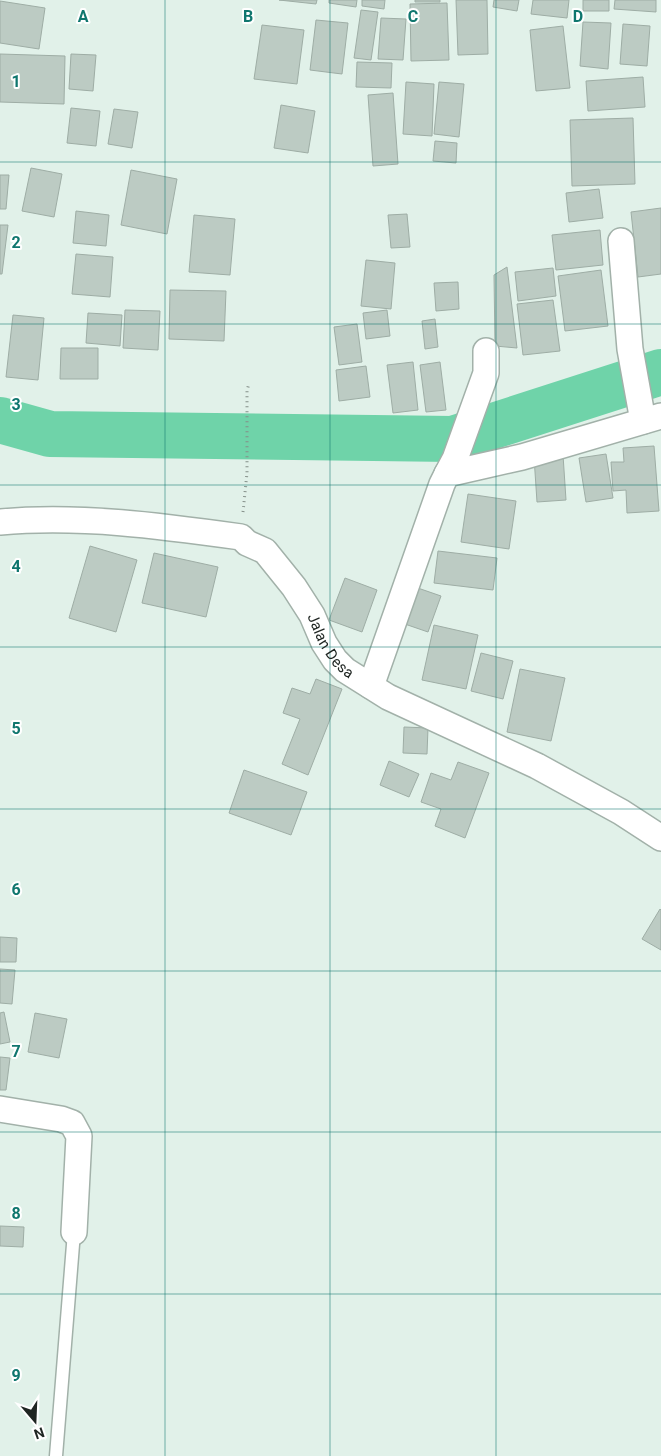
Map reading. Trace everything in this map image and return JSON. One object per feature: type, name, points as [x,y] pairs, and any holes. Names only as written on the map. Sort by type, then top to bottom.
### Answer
[{"type":"street","points":[[451,466],[522,457],[652,418],[630,349],[622,241]]},
{"type":"street","points":[[371,686],[442,484],[451,466],[480,391],[486,373],[486,350]]},
{"type":"street","name":"Jalan Desa","points":[[0,522],[18,520],[119,522],[241,537],[247,543],[265,551],[294,587],[312,615],[324,643],[335,660],[345,670],[388,697],[536,766],[621,812],[661,838]]},
{"type":"street","points":[[0,1110],[61,1119],[72,1123],[80,1136],[74,1232]]},
{"type":"lane","points":[[56,1456],[74,1232]]},
{"type":"path","points":[[241,537],[247,473],[247,391],[249,383]]},
{"type":"building","points":[[279,0],[317,0],[316,4]]},
{"type":"building","points":[[329,0],[357,0],[356,7],[329,3]]},
{"type":"building","points":[[362,0],[385,0],[384,9],[362,6]]},
{"type":"building","points":[[415,0],[440,0],[440,2],[415,2]]},
{"type":"building","points":[[456,0],[487,0],[488,54],[458,55]]},
{"type":"building","points":[[494,0],[519,0],[517,11],[493,7]]},
{"type":"building","points":[[533,0],[569,0],[567,18],[531,14]]},
{"type":"building","points":[[583,0],[609,0],[609,11],[583,11]]},
{"type":"building","points":[[615,0],[656,0],[656,12],[614,9]]},
{"type":"building","points":[[0,1],[45,8],[39,49],[0,43]]},
{"type":"building","points":[[447,3],[449,60],[411,61],[410,4]]},
{"type":"building","points":[[361,10],[378,12],[371,60],[354,58]]},
{"type":"building","points":[[381,18],[406,19],[403,60],[378,59]]},
{"type":"building","points":[[316,20],[348,23],[342,74],[310,70]]},
{"type":"building","points":[[583,22],[611,23],[608,69],[580,66]]},
{"type":"building","points":[[623,24],[650,26],[647,66],[620,64]]},
{"type":"building","points":[[262,25],[304,30],[297,84],[254,79]]},
{"type":"building","points":[[563,26],[570,88],[536,91],[530,30]]},
{"type":"building","points":[[0,54],[65,56],[64,104],[0,102]]},
{"type":"building","points":[[71,54],[96,55],[93,91],[69,89]]},
{"type":"building","points":[[357,62],[392,63],[391,88],[356,87]]},
{"type":"building","points":[[643,77],[645,107],[588,111],[586,81]]},
{"type":"building","points":[[406,82],[434,84],[432,136],[403,134]]},
{"type":"building","points":[[439,82],[464,84],[459,137],[434,134]]},
{"type":"building","points":[[393,93],[398,164],[373,166],[368,95]]},
{"type":"building","points":[[281,105],[315,111],[308,153],[274,148]]},
{"type":"building","points":[[71,108],[100,111],[96,146],[67,143]]},
{"type":"building","points":[[114,109],[138,112],[132,148],[108,144]]},
{"type":"building","points":[[633,118],[635,184],[572,186],[570,120]]},
{"type":"building","points":[[435,141],[457,143],[456,163],[433,161]]},
{"type":"building","points":[[31,168],[62,174],[54,217],[22,211]]},
{"type":"building","points":[[131,170],[177,179],[167,234],[121,225]]},
{"type":"building","points":[[0,175],[9,175],[6,209],[0,209]]},
{"type":"building","points":[[599,189],[603,218],[569,222],[566,193]]},
{"type":"building","points":[[661,208],[661,274],[638,277],[631,212]]},
{"type":"building","points":[[76,211],[109,215],[106,246],[73,243]]},
{"type":"building","points":[[407,214],[410,247],[391,248],[388,215]]},
{"type":"building","points":[[194,215],[235,219],[230,275],[189,272]]},
{"type":"building","points":[[0,225],[8,225],[2,274],[0,274]]},
{"type":"building","points":[[600,230],[603,265],[556,270],[552,235]]},
{"type":"building","points":[[76,254],[113,257],[110,297],[72,294]]},
{"type":"building","points":[[366,260],[395,263],[391,309],[361,306]]},
{"type":"building","points":[[507,267],[517,348],[495,346],[494,275]]},
{"type":"building","points":[[553,268],[556,296],[518,301],[515,272]]},
{"type":"building","points":[[601,270],[608,326],[565,331],[558,276]]},
{"type":"building","points":[[458,282],[459,309],[436,311],[434,283]]},
{"type":"building","points":[[170,290],[226,291],[224,341],[169,339]]},
{"type":"building","points":[[553,300],[560,351],[523,355],[517,304]]},
{"type":"building","points":[[125,310],[160,311],[158,350],[123,348]]},
{"type":"building","points":[[387,310],[390,336],[366,339],[363,313]]},
{"type":"building","points":[[88,313],[122,315],[120,346],[86,343]]},
{"type":"building","points":[[13,315],[44,318],[38,380],[6,377]]},
{"type":"building","points":[[435,319],[438,347],[425,349],[422,321]]},
{"type":"building","points":[[357,324],[362,362],[339,365],[334,327]]},
{"type":"building","points":[[61,348],[98,348],[98,379],[60,379]]},
{"type":"building","points":[[413,362],[418,410],[393,413],[387,365]]},
{"type":"building","points":[[440,362],[446,410],[426,412],[420,365]]},
{"type":"building","points":[[366,366],[370,397],[339,401],[336,370]]},
{"type":"building","points":[[654,446],[659,511],[627,513],[626,490],[613,491],[611,462],[624,462],[623,448]]},
{"type":"building","points":[[606,454],[613,498],[586,502],[579,458]]},
{"type":"building","points":[[563,455],[566,500],[537,502],[534,457]]},
{"type":"building","points":[[468,494],[516,501],[509,549],[461,542]]},
{"type":"building","points":[[90,546],[137,560],[116,632],[69,618]]},
{"type":"building","points":[[438,551],[497,558],[493,590],[434,583]]},
{"type":"building","points":[[154,553],[218,567],[206,617],[142,603]]},
{"type":"building","points":[[345,578],[377,590],[362,632],[329,620]]},
{"type":"building","points":[[412,586],[441,596],[428,632],[399,622]]},
{"type":"building","points":[[434,625],[478,635],[466,689],[422,680]]},
{"type":"building","points":[[481,653],[513,661],[503,699],[471,691]]},
{"type":"building","points":[[520,669],[565,678],[551,741],[507,732]]},
{"type":"building","points":[[316,679],[342,689],[308,775],[282,764],[300,719],[283,713],[292,688],[310,694]]},
{"type":"building","points":[[404,727],[428,728],[427,754],[403,753]]},
{"type":"building","points":[[389,761],[419,774],[409,797],[380,785]]},
{"type":"building","points":[[458,762],[489,773],[465,838],[435,826],[441,809],[421,802],[431,773],[451,780]]},
{"type":"building","points":[[244,770],[307,792],[291,835],[229,813]]},
{"type":"building","points":[[661,910],[661,950],[642,939]]},
{"type":"building","points":[[0,937],[17,938],[16,962],[0,962]]},
{"type":"building","points":[[0,969],[15,970],[12,1004],[0,1003]]},
{"type":"building","points":[[4,1012],[10,1042],[0,1044],[0,1013]]},
{"type":"building","points":[[35,1013],[67,1019],[59,1058],[28,1052]]},
{"type":"building","points":[[0,1057],[10,1058],[6,1090],[0,1090]]},
{"type":"building","points":[[0,1226],[24,1227],[23,1247],[0,1246]]},
{"type":"waterway","points":[[0,420],[50,434],[453,439],[661,372]]}]
